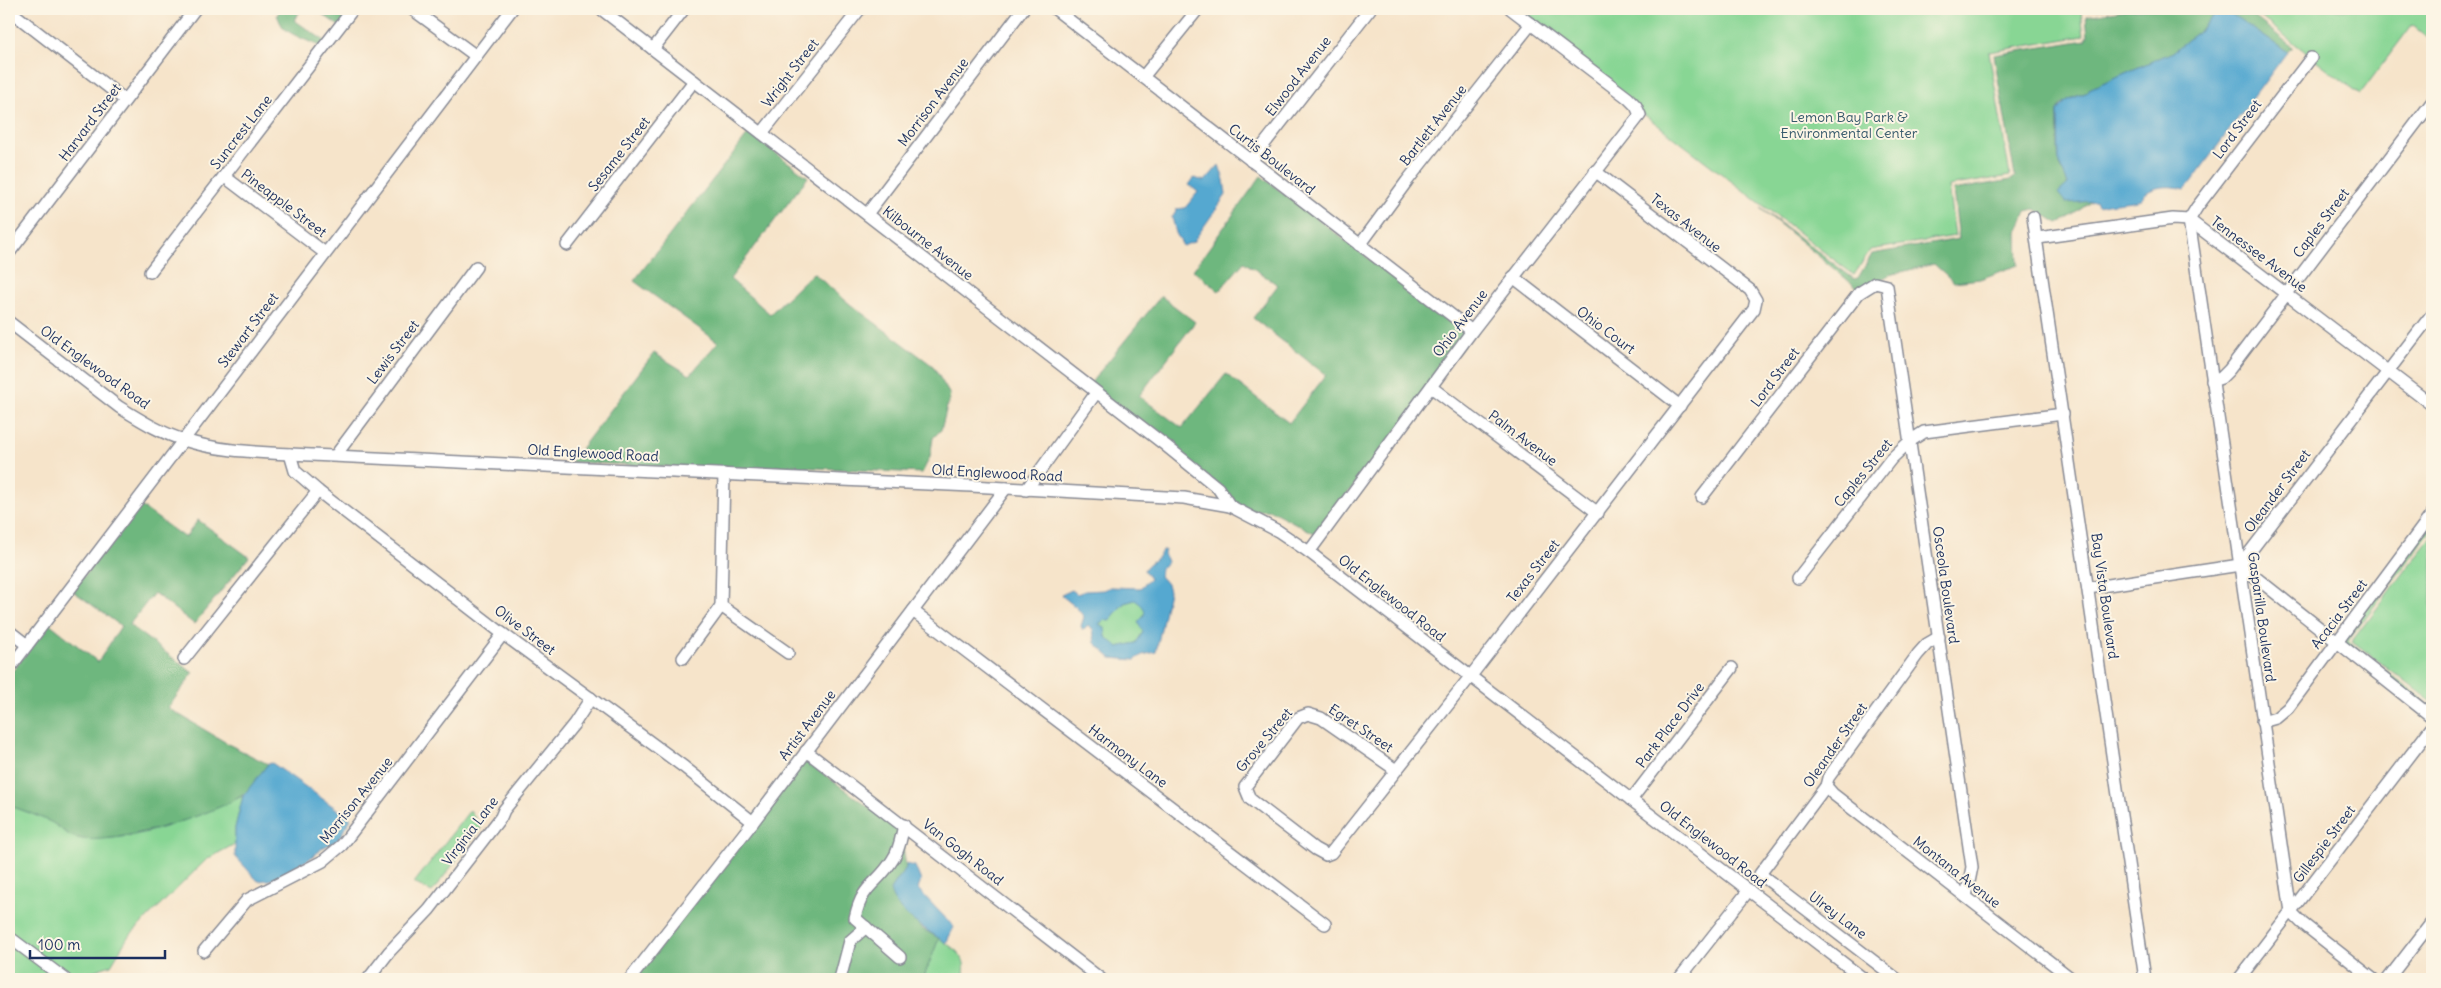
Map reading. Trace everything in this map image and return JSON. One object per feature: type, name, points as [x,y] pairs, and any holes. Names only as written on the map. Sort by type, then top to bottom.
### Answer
[{"type":"street","name":"Harvard Street","points":[[9,253],[195,9]]},
{"type":"street","name":"Suncrest Lane","points":[[150,272],[353,9]]},
{"type":"street","points":[[412,9],[476,56]]},
{"type":"street","name":"Stewart Street","points":[[9,669],[512,9]]},
{"type":"street","name":"Kilbourne Avenue","points":[[601,9],[1218,488],[1230,506]]},
{"type":"street","points":[[653,49],[684,9]]},
{"type":"street","name":"Wright Street","points":[[762,133],[860,9]]},
{"type":"street","name":"Morrison Avenue","points":[[867,214],[1023,9]]},
{"type":"street","name":"Curtis Boulevard","points":[[1056,9],[1472,331]]},
{"type":"street","points":[[1143,78],[1198,9]]},
{"type":"street","name":"Elwood Avenue","points":[[1250,161],[1370,9]]},
{"type":"street","points":[[1511,9],[1531,24]]},
{"type":"street","points":[[9,10],[125,100]]},
{"type":"street","name":"Ohio Avenue","points":[[1309,552],[1472,331],[1640,115],[1636,106],[1628,98],[1531,24]]},
{"type":"street","name":"Bartlett Avenue","points":[[1360,246],[1407,181],[1531,24]]},
{"type":"street","name":"Lord Street","points":[[2189,220],[2311,58]]},
{"type":"street","name":"Sesame Street","points":[[567,245],[694,81]]},
{"type":"street","name":"Caples Street","points":[[2212,381],[2221,378],[2229,370],[2432,102]]},
{"type":"street","name":"Texas Avenue","points":[[1595,171],[1750,290],[1756,300]]},
{"type":"street","name":"Pineapple Street","points":[[224,177],[325,253]]},
{"type":"street","name":"Bay Vista Boulevard","points":[[2034,218],[2145,979]]},
{"type":"street","name":"Tennessee Avenue","points":[[2038,238],[2174,219],[2189,220],[2389,370],[2432,405]]},
{"type":"street","name":"Gasparilla Boulevard","points":[[2189,220],[2291,912]]},
{"type":"street","name":"Lewis Street","points":[[336,455],[476,267]]},
{"type":"street","name":"Ohio Court","points":[[1513,277],[1680,406]]},
{"type":"street","name":"Lord Street","points":[[1702,497],[1854,298],[1866,286],[1878,283]]},
{"type":"street","name":"Osceola Boulevard","points":[[1878,283],[1886,286],[1888,291],[1972,867],[1966,897]]},
{"type":"street","name":"Texas Street","points":[[1326,855],[1331,853],[1598,513],[1754,309],[1756,300]]},
{"type":"street","name":"Oleander Street","points":[[2240,565],[2432,314]]},
{"type":"street","name":"Old Englewood Road","points":[[9,322],[119,407],[164,432],[183,440],[207,446],[290,454],[1184,498],[1230,506],[1270,526],[1309,552],[1864,979]]},
{"type":"street","name":"Palm Avenue","points":[[1430,387],[1598,513]]},
{"type":"street","points":[[1026,490],[1096,393]]},
{"type":"street","name":"Caples Street","points":[[1798,578],[1891,459],[1910,441],[1924,432],[2063,414]]},
{"type":"street","name":"Olive Street","points":[[290,454],[295,471],[318,491],[503,634],[591,698],[753,822]]},
{"type":"street","points":[[683,658],[721,606],[724,474]]},
{"type":"street","name":"Artist Avenue","points":[[630,979],[753,822],[1006,488]]},
{"type":"street","points":[[184,660],[318,491]]},
{"type":"street","name":"Acacia Street","points":[[2262,722],[2276,718],[2288,708],[2432,514]]},
{"type":"street","points":[[2088,588],[2240,565],[2432,717]]},
{"type":"street","points":[[721,606],[788,653]]},
{"type":"street","name":"Harmony Lane","points":[[913,611],[1325,924]]},
{"type":"street","points":[[9,631],[27,645]]},
{"type":"street","name":"Morrison Avenue","points":[[204,951],[247,900],[323,861],[342,845],[503,634]]},
{"type":"street","name":"Oleander Street","points":[[1760,874],[1826,786],[1828,778],[1918,654],[1927,644],[1938,637]]},
{"type":"street","name":"Park Place Drive","points":[[1631,800],[1732,668]]},
{"type":"street","name":"Virginia Lane","points":[[369,978],[394,946],[429,910],[501,817],[504,810],[574,724],[591,698]]},
{"type":"street","name":"Egret Street","points":[[1308,714],[1321,718],[1396,770]]},
{"type":"street","name":"Grove Street","points":[[1308,714],[1298,718],[1245,787],[1250,799],[1315,849],[1326,855]]},
{"type":"street","name":"Gillespie Street","points":[[2239,979],[2432,727]]},
{"type":"street","name":"Van Gogh Road","points":[[806,752],[904,825],[1101,979]]},
{"type":"street","name":"Montana Avenue","points":[[1826,786],[1833,794],[2072,979]]},
{"type":"street","points":[[900,957],[855,918],[859,900],[868,886],[885,871],[898,850],[904,825]]},
{"type":"street","name":"Ulrey Lane","points":[[1760,874],[1897,979]]},
{"type":"street","points":[[1679,979],[1748,890]]},
{"type":"street","points":[[2291,912],[2302,924],[2373,979]]},
{"type":"street","points":[[2388,979],[2432,922]]},
{"type":"street","points":[[840,979],[850,941],[866,927]]},
{"type":"street","points":[[9,937],[65,979]]},
{"type":"green space","points":[[281,9],[302,9],[294,20],[332,46],[326,49],[289,32],[281,24],[277,15]]},
{"type":"green space","points":[[315,9],[355,9],[342,28]]},
{"type":"green space","name":"Lemon Bay Park & Environmental Center","points":[[1506,9],[2103,9],[2081,12],[2084,36],[1989,52],[2010,176],[1948,186],[1955,236],[1870,250],[1854,275]]},
{"type":"green space","points":[[2129,9],[2219,9],[2200,30],[2173,52],[2089,89],[2088,92],[2071,98],[2060,106],[2058,110],[2059,165],[2068,178],[2067,187],[2078,202],[2092,201],[2067,219],[2058,223],[2035,209],[2026,211],[2017,233],[2018,265],[1980,279],[1954,282],[1934,264],[1889,275],[1861,291],[1760,208],[1854,279],[1858,278],[1872,254],[1959,239],[1953,190],[2011,180],[2015,177],[1994,55],[2086,40],[2088,36],[2086,16]]},
{"type":"green space","points":[[2224,9],[2244,9],[2293,47],[2287,52]]},
{"type":"green space","points":[[2250,9],[2432,9],[2432,41],[2412,25],[2360,94]]},
{"type":"green space","points":[[749,133],[808,177],[730,279],[770,314],[813,273],[851,305],[933,366],[950,395],[941,430],[933,438],[930,457],[922,473],[776,466],[770,470],[753,471],[571,462],[654,353],[690,375],[718,342],[634,281]]},
{"type":"green space","points":[[1261,176],[1462,330],[1468,340],[1316,534],[1270,510],[1251,511],[1232,501],[1089,385],[1161,296],[1195,322],[1139,396],[1182,428],[1226,374],[1289,423],[1326,375],[1253,318],[1278,285],[1244,262],[1219,291],[1193,270]]},
{"type":"green space","points":[[138,504],[185,538],[198,520],[249,557],[194,624],[154,593],[129,625],[193,673],[168,708],[230,745],[268,764],[245,793],[227,804],[208,812],[161,828],[136,834],[93,840],[77,838],[46,820],[9,806],[9,676],[49,623],[98,662],[121,626],[73,591]]},
{"type":"green space","points":[[2432,519],[2432,529],[2348,641],[2432,707],[2432,719],[2336,645]]},
{"type":"green space","points":[[2432,536],[2432,702],[2352,641]]},
{"type":"green space","points":[[1135,600],[1146,611],[1141,620],[1143,632],[1136,643],[1118,647],[1106,637],[1105,631],[1098,625],[1104,620],[1109,621],[1124,603]]},
{"type":"green space","points":[[798,755],[901,831],[906,868],[890,890],[922,929],[939,938],[923,979],[640,979],[637,977]]},
{"type":"green space","points":[[243,796],[235,828],[235,844],[207,859],[128,937],[111,965],[69,979],[9,979],[9,806],[52,822],[67,833],[88,838],[110,838],[156,830]]},
{"type":"green space","points":[[470,810],[481,828],[432,892],[414,883]]},
{"type":"green space","points":[[939,938],[956,950],[963,959],[963,979],[923,979]]},
{"type":"water","points":[[2219,9],[2224,9],[2287,52],[2188,186],[2185,189],[2161,187],[2149,191],[2141,199],[2098,206],[2096,201],[2066,203],[2058,193],[2068,184],[2059,164],[2058,111],[2066,101],[2088,92],[2089,89],[2173,52],[2200,30]]},
{"type":"water","points":[[1219,165],[1226,195],[1193,242],[1183,246],[1176,233],[1172,217],[1177,209],[1185,208],[1198,192],[1189,185],[1194,178],[1205,181]]},
{"type":"water","points":[[1162,550],[1165,550],[1164,554],[1167,562],[1161,569],[1160,576],[1167,584],[1169,591],[1156,652],[1142,655],[1135,660],[1111,658],[1095,643],[1093,629],[1088,625],[1083,630],[1081,626],[1084,617],[1077,608],[1061,595],[1072,590],[1077,594],[1085,591],[1104,590],[1110,587],[1140,588],[1150,579],[1144,570]],"holes":[[[1135,600],[1145,613],[1138,622],[1143,632],[1136,643],[1118,647],[1106,637],[1105,628],[1099,624],[1104,620],[1109,621],[1124,603]]]},
{"type":"water","points":[[272,763],[351,819],[337,841],[324,847],[308,860],[293,867],[280,879],[258,881],[235,856],[235,828],[243,796],[268,764]]},
{"type":"water","points":[[906,864],[915,866],[921,881],[918,889],[954,927],[946,943],[913,921],[893,899],[890,890],[906,868]]}]
